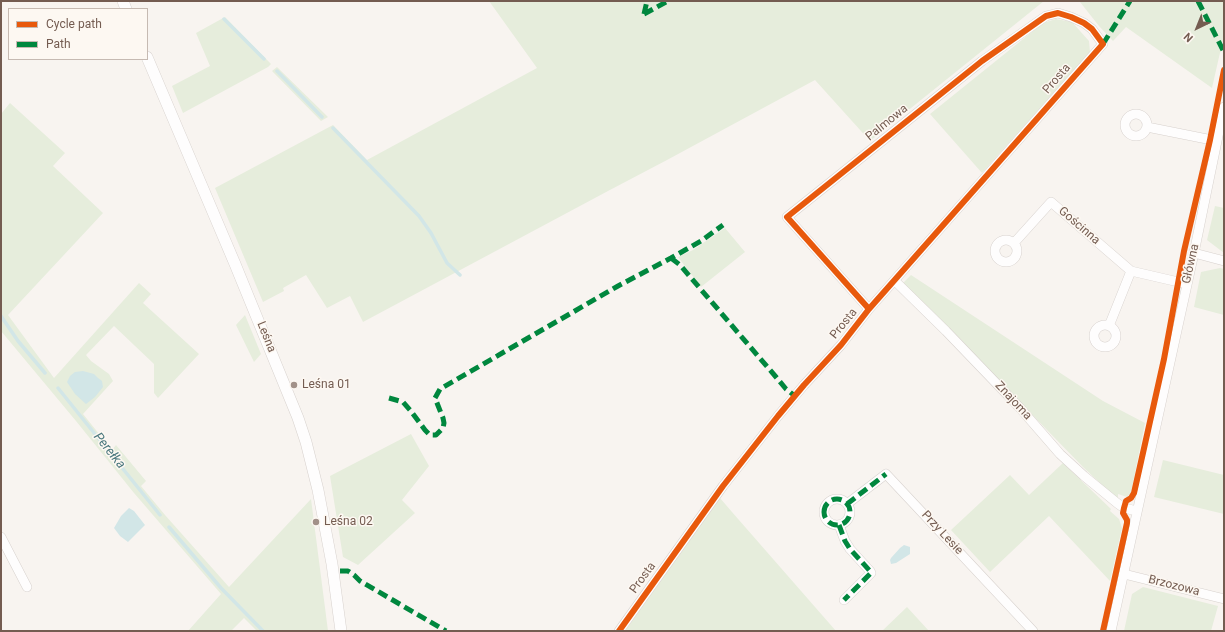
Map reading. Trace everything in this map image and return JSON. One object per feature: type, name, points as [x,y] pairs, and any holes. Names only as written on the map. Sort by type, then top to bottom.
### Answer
[{"type":"street","name":"Palmowa","points":[[869,309],[787,217],[982,61],[1046,16],[1058,13],[1084,23],[1092,29],[1103,44]]},
{"type":"street","name":"Prosta","points":[[619,631],[723,486],[778,416],[841,345],[869,309],[1103,44]]},
{"type":"street","name":"Leśna","points":[[148,59],[233,258],[298,418],[306,442],[321,504],[332,564],[341,631]]},
{"type":"street","name":"Główna","points":[[1111,631],[1156,431],[1224,107]]},
{"type":"street","points":[[1147,127],[1217,141]]},
{"type":"street","name":"Gościnna","points":[[1014,243],[1051,202],[1131,271],[1187,284]]},
{"type":"street","points":[[1194,254],[1224,261]]},
{"type":"street","points":[[1109,326],[1131,271]]},
{"type":"street","name":"Znajoma","points":[[894,281],[951,336],[1020,408],[1060,454],[1117,503],[1124,508],[1137,511]]},
{"type":"street","name":"Przy Lesie","points":[[847,504],[886,474],[1031,630]]},
{"type":"street","points":[[837,499],[847,504],[850,510],[850,515],[845,523],[839,525],[832,524],[825,518],[824,510],[832,500],[837,499]]},
{"type":"street","points":[[839,525],[845,541],[850,549],[871,573],[844,600]]},
{"type":"street","points":[[1,537],[27,587]]},
{"type":"street","name":"Brzozowa","points":[[1124,574],[1224,599]]},
{"type":"green space","points":[[489,1],[1044,1],[870,141],[815,80],[363,322],[350,296],[327,308],[306,275],[283,288],[284,291],[263,302],[215,188],[333,125],[367,160],[537,68]]},
{"type":"green space","points":[[1080,1],[1224,1],[1224,35],[1212,88],[1126,27],[1113,41],[1099,26]]},
{"type":"green space","points":[[225,17],[271,64],[183,113],[172,86],[210,66],[196,33]]},
{"type":"green space","points":[[1056,19],[1072,22],[1089,41],[1090,52],[982,173],[930,114],[1043,23]]},
{"type":"green space","points":[[277,67],[328,117],[321,121],[272,71]]},
{"type":"green space","points":[[10,103],[65,153],[53,166],[103,213],[8,315],[54,378],[139,283],[151,294],[143,303],[199,354],[158,398],[154,393],[154,364],[114,326],[86,355],[91,361],[109,374],[113,381],[83,414],[112,450],[116,445],[146,481],[141,486],[229,587],[311,499],[328,631],[257,631],[244,618],[231,631],[188,631],[221,594],[134,493],[1,331],[1,114]]},
{"type":"green space","points":[[1215,206],[1224,208],[1224,253],[1207,240]]},
{"type":"green space","points":[[725,228],[745,252],[701,287],[678,257],[693,250]]},
{"type":"green space","points":[[1220,268],[1224,269],[1224,315],[1194,307],[1201,272]]},
{"type":"green space","points":[[911,275],[1103,401],[1145,423],[1131,493],[1127,497],[1118,494],[1118,500],[1083,467],[975,356],[901,285]]},
{"type":"green space","points":[[245,315],[261,354],[254,362],[236,325]]},
{"type":"green space","points":[[411,434],[429,466],[402,500],[415,513],[358,565],[343,557],[330,476]]},
{"type":"green space","points":[[1163,460],[1224,475],[1224,514],[1154,497]]},
{"type":"green space","points":[[1063,463],[1111,509],[1110,511],[1119,519],[1122,528],[1110,581],[1049,516],[990,572],[951,530],[1010,475],[1029,495]]},
{"type":"green space","points":[[720,498],[732,512],[836,631],[625,631]]},
{"type":"green space","points":[[1143,587],[1218,606],[1211,631],[1124,631],[1132,594]]},
{"type":"green space","points":[[907,607],[929,631],[882,631]]},
{"type":"shaded area","points":[[83,371],[94,374],[102,381],[103,387],[95,397],[86,404],[75,394],[67,382],[70,376],[75,372]]},
{"type":"shaded area","points":[[129,508],[134,511],[145,525],[128,542],[120,536],[114,528],[121,516]]},
{"type":"shaded area","points":[[904,545],[910,547],[910,554],[896,563],[891,564],[891,558]]},
{"type":"waterway","points":[[224,19],[264,59]]},
{"type":"waterway","points":[[277,71],[322,117]]},
{"type":"waterway","points":[[333,128],[419,216],[431,233],[447,263],[460,275]]},
{"type":"waterway","name":"Perełka","points":[[1,316],[18,341],[45,373]]},
{"type":"waterway","name":"Perełka","points":[[58,388],[160,515]]},
{"type":"waterway","name":"Perełka","points":[[169,527],[221,588],[263,631]]},
{"type":"marked path","points":[[644,14],[647,1]]},
{"type":"marked path","points":[[644,14],[668,1]]},
{"type":"marked path","points":[[1103,44],[1130,1]]},
{"type":"marked path","points":[[1198,1],[1224,52]]},
{"type":"marked path","points":[[389,398],[403,402],[425,430],[430,435],[436,435],[443,428],[444,423],[435,398],[440,389],[618,286],[701,241],[723,225]]},
{"type":"marked path","points":[[671,258],[680,265],[786,389],[795,396]]},
{"type":"marked path","points":[[847,504],[886,474]]},
{"type":"marked path","points":[[837,499],[846,503],[850,512],[846,521],[837,525],[828,521],[824,512],[828,503],[837,499]]},
{"type":"marked path","points":[[839,525],[845,541],[850,549],[871,573],[844,600]]},
{"type":"marked path","points":[[340,571],[348,571],[360,581],[446,631]]},
{"type":"cycle path","points":[[619,631],[723,486],[778,416],[841,345],[869,309],[1103,44],[1092,29],[1084,23],[1058,13],[1046,16],[982,61],[787,217],[869,309]]},
{"type":"cycle path","points":[[1103,631],[1127,523],[1123,513],[1124,508],[1126,501],[1131,498],[1134,493],[1164,359],[1184,251],[1210,140],[1224,70]]},
{"type":"place","name":"Leśna 01","points":[[294,385]]},
{"type":"place","name":"Leśna 02","points":[[316,522]]}]
